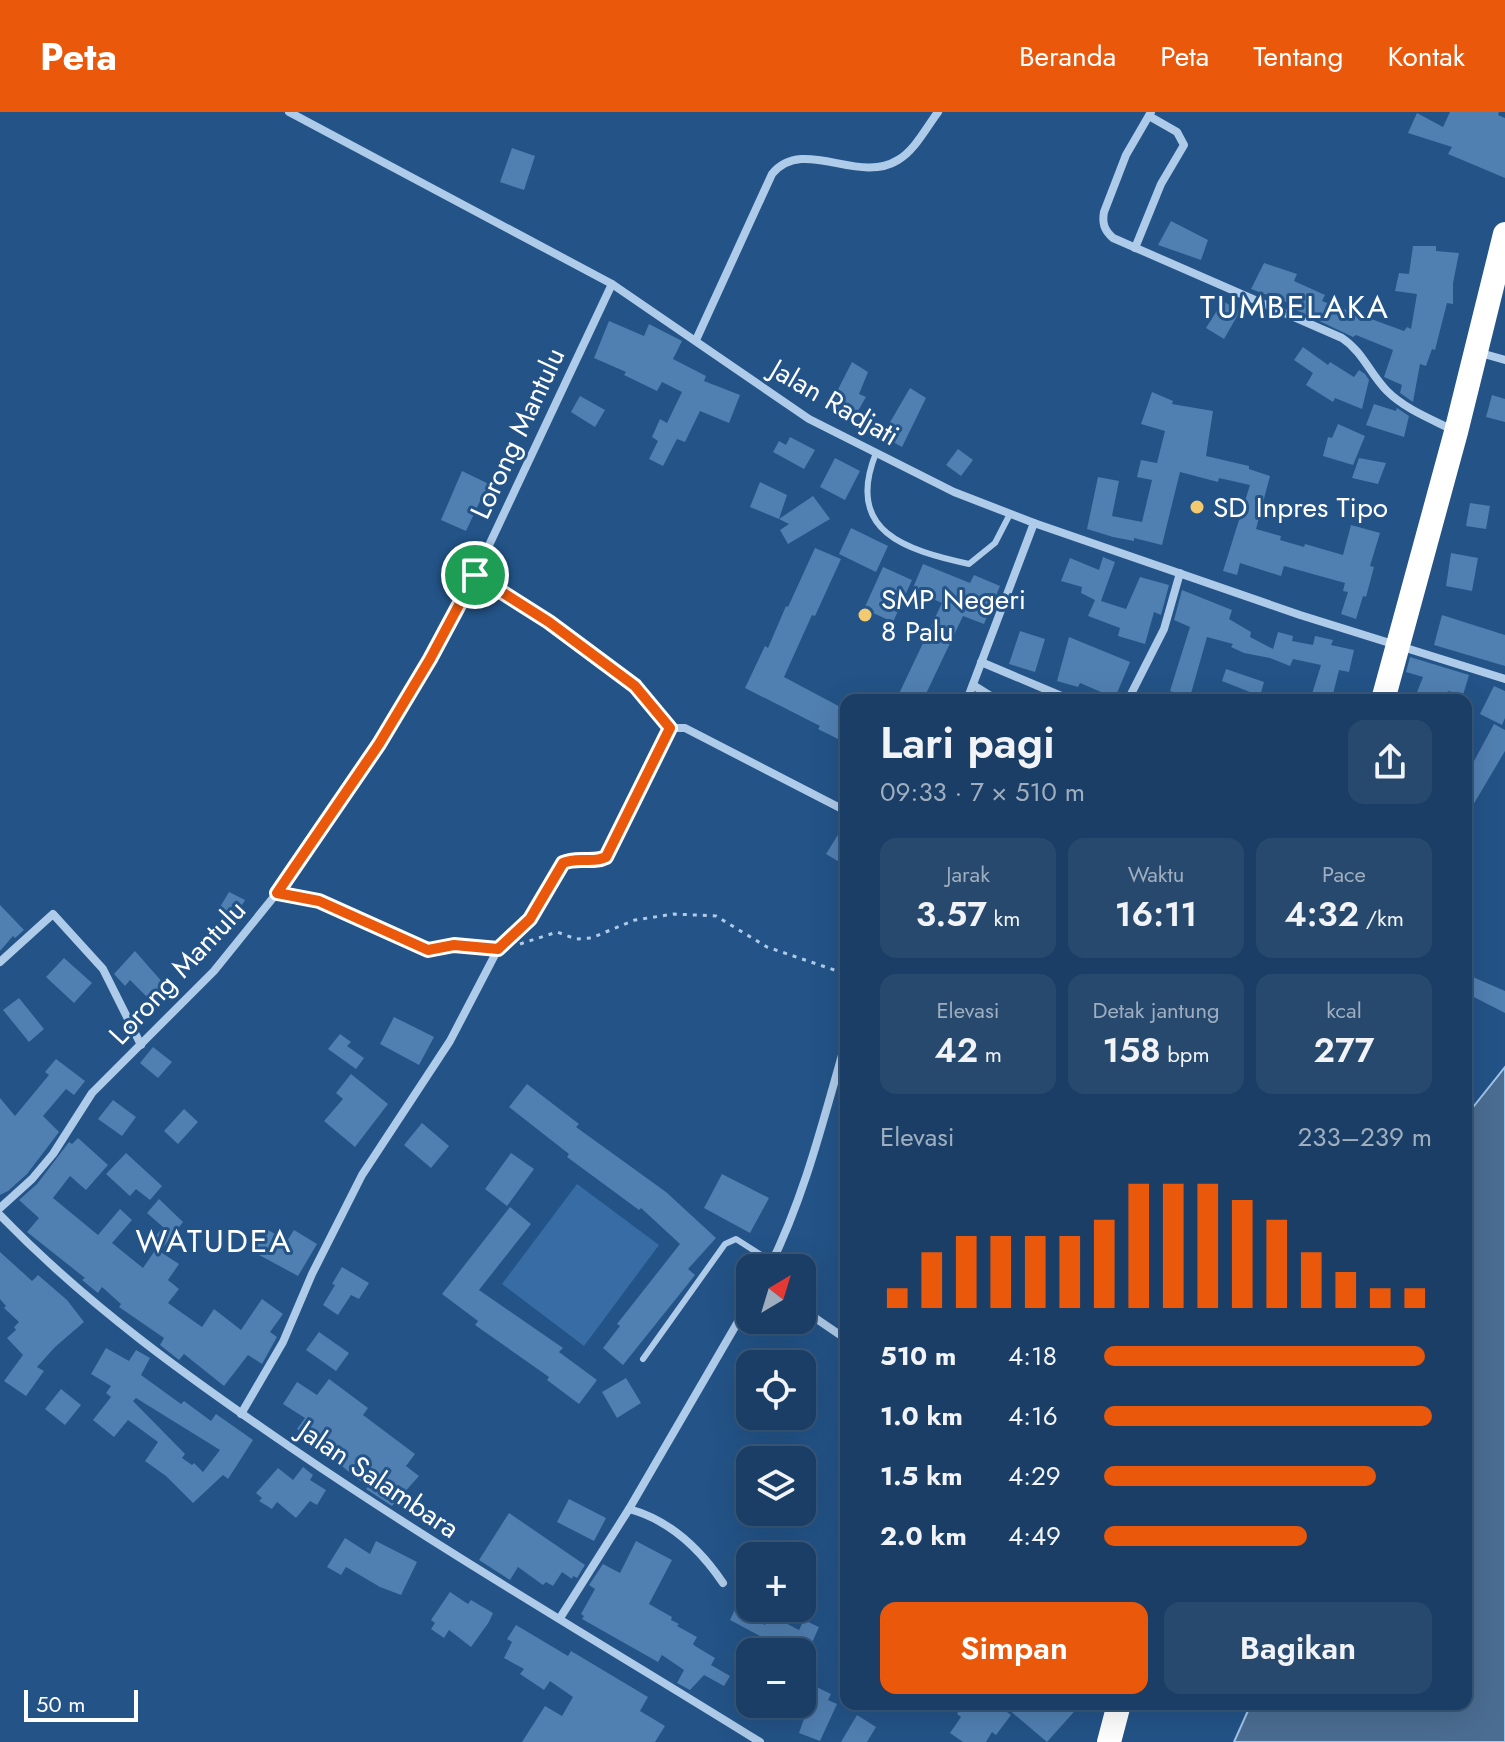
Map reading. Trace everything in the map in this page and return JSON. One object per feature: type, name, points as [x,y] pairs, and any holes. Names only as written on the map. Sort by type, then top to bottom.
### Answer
[{"type":"highway","points":[[1385,694],[1456,432],[1505,234]]},
{"type":"highway","points":[[1109,1742],[1117,1710]]},
{"type":"street","name":"Jalan Radjati","points":[[289,112],[612,284],[809,419],[954,492],[1034,523],[1398,647],[1505,679]]},
{"type":"street","points":[[696,340],[772,174],[780,166],[808,159],[856,169],[896,162],[911,150],[938,112]]},
{"type":"street","points":[[1135,248],[1161,184],[1184,145],[1177,132],[1150,114],[1126,155],[1103,221],[1107,234],[1135,248],[1342,338],[1355,346],[1379,382],[1400,402],[1456,432]]},
{"type":"street","name":"Lorong Mantulu","points":[[0,1208],[32,1179],[53,1154],[92,1093],[214,971],[277,893],[379,744],[475,575],[612,284]]},
{"type":"street","points":[[1477,351],[1505,360]]},
{"type":"street","points":[[969,694],[1034,523]]},
{"type":"street","points":[[1131,694],[1164,629],[1180,573]]},
{"type":"street","points":[[981,662],[1057,694]]},
{"type":"street","points":[[973,685],[987,694]]},
{"type":"street","points":[[241,1414],[283,1342],[346,1202],[450,1041],[498,949],[535,912],[563,863],[575,859],[596,861],[608,855],[670,728],[685,728],[840,808]]},
{"type":"street","points":[[0,962],[53,914],[103,969],[141,1045]]},
{"type":"street","points":[[776,1254],[787,1231],[812,1157],[840,1061]]},
{"type":"street","name":"Jalan Salambara","points":[[0,1215],[94,1304],[241,1414],[468,1565],[760,1742]]},
{"type":"street","points":[[816,1319],[840,1335]]},
{"type":"street","points":[[560,1618],[629,1509],[736,1325]]},
{"type":"street","points":[[629,1509],[653,1516],[700,1551],[723,1583]]},
{"type":"lane","points":[[876,453],[868,473],[867,499],[872,519],[895,538],[927,554],[969,564],[995,543],[1010,514]]},
{"type":"lane","points":[[643,1359],[725,1244],[736,1239],[756,1254]]},
{"type":"path","points":[[475,575],[549,622],[635,686],[670,728]]},
{"type":"path","points":[[277,893],[319,901],[428,950],[454,945],[498,949],[557,932],[576,939],[591,938],[635,920],[674,914],[716,916],[767,947],[840,972]]},
{"type":"shaded area","points":[[1505,1067],[1505,1742],[1234,1742],[1248,1710],[1472,1710],[1472,1108]]},
{"type":"shaded area","points":[[577,1184],[659,1245],[584,1346],[502,1284]]},
{"type":"building","points":[[1450,112],[1499,112],[1498,115],[1505,118],[1505,178],[1448,154],[1452,147],[1408,133],[1417,113],[1443,127]]},
{"type":"building","points":[[512,148],[535,156],[524,190],[500,182]]},
{"type":"building","points":[[1171,221],[1208,240],[1201,260],[1158,245]]},
{"type":"building","points":[[1413,246],[1436,246],[1436,251],[1459,253],[1453,283],[1453,304],[1447,303],[1435,350],[1432,349],[1426,366],[1420,364],[1413,402],[1400,393],[1402,385],[1384,377],[1393,350],[1356,335],[1353,337],[1296,310],[1297,306],[1251,289],[1264,263],[1297,274],[1294,281],[1325,295],[1322,301],[1404,331],[1407,327],[1411,329],[1417,294],[1395,291],[1399,273],[1409,274]]},
{"type":"building","points":[[1223,301],[1240,311],[1224,339],[1206,328]]},
{"type":"building","points":[[609,321],[644,336],[649,324],[682,341],[673,359],[706,376],[704,381],[740,395],[729,423],[700,411],[685,442],[677,439],[663,466],[649,459],[658,441],[652,437],[660,419],[667,423],[682,392],[662,382],[657,391],[624,375],[626,372],[594,358]]},
{"type":"building","points":[[1303,347],[1328,365],[1330,362],[1354,377],[1359,370],[1365,374],[1369,380],[1362,409],[1335,398],[1333,402],[1306,385],[1313,373],[1294,360]]},
{"type":"building","points":[[852,362],[868,372],[859,394],[866,397],[854,418],[830,405]]},
{"type":"building","points":[[910,388],[926,398],[902,447],[882,436]]},
{"type":"building","points":[[1152,392],[1173,401],[1172,404],[1213,411],[1206,456],[1249,466],[1249,469],[1270,476],[1256,529],[1281,536],[1280,540],[1343,555],[1351,525],[1380,533],[1370,566],[1374,567],[1366,597],[1363,596],[1356,619],[1341,614],[1348,592],[1343,591],[1345,583],[1284,566],[1281,576],[1240,563],[1237,575],[1223,571],[1250,485],[1219,478],[1218,482],[1180,472],[1162,545],[1087,529],[1098,477],[1119,481],[1112,516],[1142,522],[1152,480],[1137,477],[1141,460],[1157,463],[1165,431],[1141,424]]},
{"type":"building","points":[[1492,395],[1505,399],[1505,422],[1486,417]]},
{"type":"building","points":[[580,396],[605,410],[595,427],[571,412]]},
{"type":"building","points":[[1374,404],[1396,411],[1397,408],[1409,416],[1404,437],[1366,425]]},
{"type":"building","points":[[1338,424],[1365,436],[1353,465],[1323,456],[1328,437],[1332,438]]},
{"type":"building","points":[[790,437],[815,450],[804,469],[773,452],[779,441],[786,445]]},
{"type":"building","points":[[958,449],[973,460],[961,476],[946,465]]},
{"type":"building","points":[[835,458],[860,471],[845,500],[820,487]]},
{"type":"building","points":[[1359,458],[1386,463],[1378,484],[1352,478]]},
{"type":"building","points":[[462,471],[495,487],[487,504],[480,501],[466,531],[441,520]]},
{"type":"building","points":[[760,482],[787,495],[779,519],[750,507]]},
{"type":"building","points":[[813,496],[830,519],[788,544],[780,530],[789,524],[779,519]]},
{"type":"building","points":[[1470,503],[1490,506],[1486,529],[1466,526]]},
{"type":"building","points":[[851,528],[888,546],[876,572],[839,554]]},
{"type":"building","points":[[815,548],[841,559],[784,677],[840,707],[840,740],[818,729],[820,726],[745,688]]},
{"type":"building","points":[[1451,553],[1478,558],[1472,591],[1446,586]]},
{"type":"building","points":[[1103,557],[1115,562],[1101,601],[1126,609],[1140,577],[1169,585],[1161,615],[1154,612],[1145,644],[1118,636],[1120,628],[1088,616],[1095,600],[1081,593],[1082,587],[1061,581],[1070,558],[1099,570]]},
{"type":"building","points":[[923,564],[970,583],[974,575],[1000,586],[984,624],[963,616],[926,694],[899,694],[942,603],[912,590]]},
{"type":"building","points":[[883,567],[912,580],[893,622],[864,609]]},
{"type":"building","points":[[1182,590],[1232,610],[1229,619],[1251,632],[1250,637],[1273,649],[1278,632],[1293,636],[1292,641],[1313,645],[1315,636],[1333,640],[1331,645],[1354,650],[1349,672],[1339,670],[1333,694],[1312,694],[1321,665],[1293,659],[1290,666],[1244,653],[1231,647],[1233,644],[1207,637],[1191,694],[1180,694],[1170,691],[1190,627],[1174,620]]},
{"type":"building","points":[[1442,615],[1505,635],[1505,666],[1434,645]]},
{"type":"building","points":[[1020,631],[1045,639],[1035,672],[1009,664]]},
{"type":"building","points":[[1069,637],[1130,662],[1117,694],[1106,694],[1080,683],[1078,687],[1057,681]]},
{"type":"building","points":[[1410,657],[1469,675],[1463,694],[1448,691],[1447,694],[1416,694],[1423,677],[1406,672]]},
{"type":"building","points":[[1226,669],[1264,682],[1261,694],[1255,694],[1222,681]]},
{"type":"building","points":[[1494,686],[1505,691],[1502,725],[1480,714]]},
{"type":"building","points":[[1494,724],[1505,730],[1505,751],[1472,807],[1472,765]]},
{"type":"building","points":[[840,832],[840,862],[826,854]]},
{"type":"building","points":[[229,892],[245,900],[236,916],[220,907]]},
{"type":"building","points":[[0,905],[24,930],[15,938],[13,936],[0,951]]},
{"type":"building","points":[[135,951],[163,983],[148,998],[130,980],[125,986],[114,974]]},
{"type":"building","points":[[64,958],[92,983],[74,1003],[46,977]]},
{"type":"building","points":[[1472,977],[1505,991],[1505,1013],[1472,996]]},
{"type":"building","points":[[19,998],[44,1029],[29,1042],[3,1010]]},
{"type":"building","points":[[394,1017],[434,1037],[419,1065],[380,1044]]},
{"type":"building","points":[[340,1034],[351,1042],[347,1046],[364,1058],[356,1069],[328,1049]]},
{"type":"building","points":[[153,1047],[172,1062],[158,1078],[140,1063]]},
{"type":"building","points":[[56,1059],[85,1081],[74,1095],[66,1089],[43,1116],[59,1132],[27,1174],[0,1195],[0,1098],[15,1116],[49,1075],[45,1072]]},
{"type":"building","points":[[351,1074],[388,1104],[355,1147],[324,1121],[343,1099],[336,1093]]},
{"type":"building","points":[[527,1084],[579,1124],[576,1127],[666,1192],[716,1238],[688,1269],[695,1275],[623,1365],[603,1348],[620,1326],[617,1324],[680,1244],[641,1208],[639,1210],[567,1157],[569,1154],[509,1107]]},
{"type":"building","points":[[113,1100],[136,1117],[122,1136],[98,1119]]},
{"type":"building","points":[[184,1109],[198,1122],[178,1144],[164,1131]]},
{"type":"building","points":[[422,1123],[449,1146],[431,1168],[404,1145]]},
{"type":"building","points":[[78,1138],[108,1165],[86,1190],[70,1176],[53,1198],[98,1235],[120,1209],[132,1220],[112,1243],[143,1268],[156,1249],[179,1264],[168,1280],[179,1289],[168,1303],[202,1327],[214,1309],[241,1330],[262,1299],[283,1314],[270,1332],[277,1337],[262,1364],[248,1355],[224,1386],[184,1354],[179,1360],[160,1345],[164,1338],[119,1307],[121,1304],[102,1287],[98,1293],[82,1280],[85,1278],[27,1232],[39,1218],[19,1200],[37,1184],[69,1142],[72,1144]]},
{"type":"building","points":[[126,1153],[162,1186],[150,1200],[136,1189],[130,1196],[106,1174]]},
{"type":"building","points":[[511,1153],[534,1169],[507,1206],[485,1189]]},
{"type":"building","points":[[722,1174],[769,1198],[750,1233],[704,1208]]},
{"type":"building","points":[[159,1199],[183,1222],[162,1249],[152,1241],[163,1227],[147,1213]]},
{"type":"building","points":[[510,1207],[531,1224],[479,1290],[563,1348],[559,1352],[597,1380],[579,1404],[547,1380],[549,1377],[475,1325],[478,1321],[442,1294]]},
{"type":"building","points":[[263,1227],[287,1241],[294,1230],[317,1244],[298,1276],[250,1250]]},
{"type":"building","points":[[0,1252],[32,1281],[38,1275],[67,1300],[84,1322],[37,1367],[44,1371],[26,1396],[4,1381],[23,1355],[7,1338],[19,1322],[4,1308],[6,1306],[0,1299]]},
{"type":"building","points":[[342,1267],[369,1283],[359,1299],[351,1295],[338,1315],[323,1305]]},
{"type":"building","points":[[319,1332],[349,1353],[336,1371],[306,1350]]},
{"type":"building","points":[[106,1348],[129,1361],[136,1350],[150,1358],[141,1375],[181,1404],[184,1401],[211,1421],[216,1414],[253,1440],[228,1479],[223,1475],[193,1503],[166,1476],[145,1461],[158,1442],[128,1420],[114,1437],[93,1420],[111,1397],[106,1393],[111,1386],[91,1374]],"holes":[[[136,1398],[220,1450],[203,1472],[194,1463],[192,1465],[182,1458],[185,1454],[133,1401]]]},
{"type":"building","points":[[626,1378],[641,1403],[617,1418],[602,1392]]},
{"type":"building","points":[[329,1379],[368,1408],[363,1415],[415,1454],[406,1466],[419,1476],[392,1506],[366,1489],[368,1487],[318,1447],[320,1445],[297,1429],[305,1418],[283,1404],[297,1382],[317,1395]]},
{"type":"building","points":[[61,1389],[81,1405],[65,1425],[45,1409]]},
{"type":"building","points":[[303,1467],[313,1475],[310,1480],[326,1490],[317,1505],[310,1501],[296,1518],[277,1502],[272,1509],[259,1501],[262,1498],[256,1493],[278,1468],[293,1480]]},
{"type":"building","points":[[569,1499],[606,1518],[594,1541],[557,1522]]},
{"type":"building","points":[[509,1513],[585,1565],[577,1578],[573,1576],[572,1579],[562,1572],[553,1586],[546,1582],[543,1585],[518,1567],[510,1580],[479,1560]]},
{"type":"building","points":[[345,1538],[370,1554],[376,1541],[417,1562],[401,1595],[346,1567],[341,1575],[327,1567]]},
{"type":"building","points":[[636,1541],[672,1560],[649,1604],[697,1637],[693,1644],[715,1658],[711,1665],[730,1676],[724,1686],[704,1675],[690,1690],[677,1683],[684,1670],[662,1655],[658,1662],[582,1619],[584,1616],[581,1614],[595,1589],[589,1585],[603,1564],[620,1573]]},
{"type":"building","points":[[450,1592],[468,1604],[471,1600],[493,1613],[471,1647],[449,1630],[444,1638],[431,1629],[435,1623],[431,1620]]},
{"type":"building","points":[[735,1609],[736,1622],[759,1622],[765,1625],[766,1622],[784,1622],[799,1630],[803,1622],[808,1622],[819,1627],[814,1638],[758,1638],[760,1636],[730,1620]]},
{"type":"building","points":[[516,1625],[568,1656],[571,1651],[648,1697],[640,1711],[665,1726],[655,1742],[522,1742],[545,1706],[562,1716],[573,1697],[550,1681],[544,1690],[520,1674],[524,1669],[504,1658],[512,1642],[507,1639]]},
{"type":"building","points":[[816,1687],[831,1694],[828,1700],[837,1704],[820,1741],[799,1733],[802,1718],[816,1718]]},
{"type":"building","points":[[960,1710],[1004,1710],[1011,1715],[996,1735],[992,1732],[986,1742],[963,1742],[950,1733],[961,1717],[957,1714]]},
{"type":"building","points":[[1009,1710],[1076,1710],[1047,1742]]},
{"type":"building","points":[[857,1715],[876,1727],[867,1742],[841,1742]]},
{"type":"place","name":"SD Inpres Tipo","points":[[1197,507]]},
{"type":"place","name":"SMP Negeri 8 Palu","points":[[865,615]]},
{"type":"district","name":"TUMBELAKA","points":[[1295,307]]},
{"type":"district","name":"WATUDEA","points":[[214,1241]]},
{"type":"route","points":[[475,575],[549,622],[635,686],[670,728],[606,857],[596,861],[571,859],[563,863],[540,906],[518,932],[498,949],[454,945],[428,950],[319,901],[277,893],[379,744],[475,575]]}]
